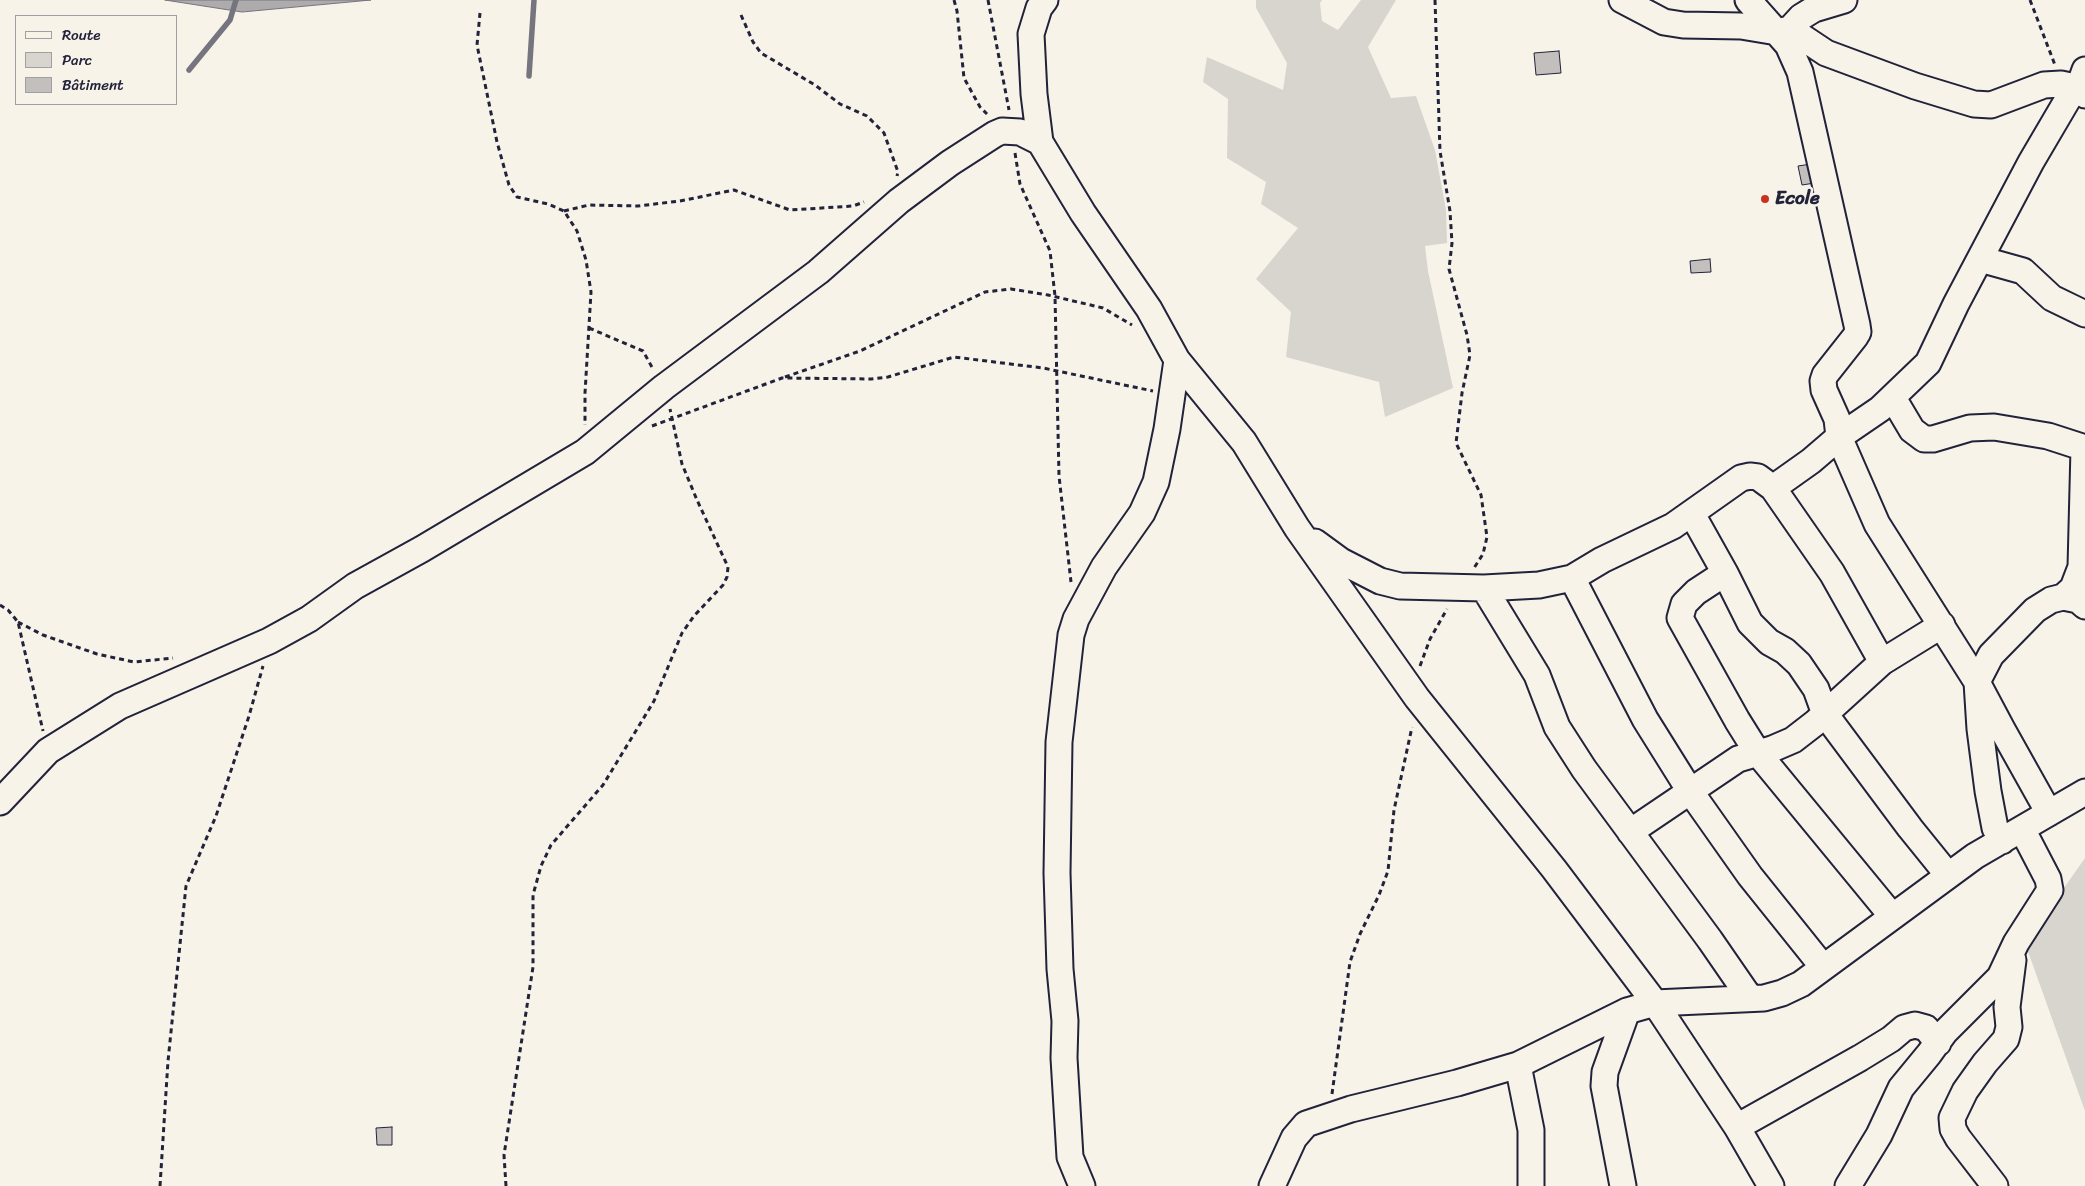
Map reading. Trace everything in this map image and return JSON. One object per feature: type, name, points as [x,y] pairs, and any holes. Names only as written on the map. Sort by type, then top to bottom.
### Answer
[{"type":"street","points":[[1045,0],[1039,8],[1030,34],[1034,94],[1040,142],[1083,213],[1148,309],[1178,360],[1244,442],[1297,528],[1417,698],[1560,877],[1655,1003],[1737,1127],[1771,1186]]},
{"type":"street","points":[[1622,0],[1664,22],[1683,25],[1740,26],[1784,31],[1814,9],[1844,0]]},
{"type":"street","points":[[1748,0],[1784,31],[1826,53],[1915,86],[1974,104],[1990,105],[2044,85],[2076,84]]},
{"type":"street","points":[[1784,31],[1800,72],[1858,332],[1825,375],[1823,381],[1824,390],[1837,419],[1839,437],[1876,524],[1977,682],[2049,813]]},
{"type":"street","points":[[1774,488],[1811,461],[1839,437],[1880,409],[1928,364],[2035,154],[2076,84]]},
{"type":"street","points":[[0,802],[48,751],[120,706],[269,640],[309,620],[355,586],[422,549],[585,452],[664,387],[818,272],[899,201],[950,162],[995,134],[1011,131],[1020,132],[1040,142]]},
{"type":"street","points":[[1980,259],[2023,271],[2052,298],[2085,314]]},
{"type":"street","points":[[1082,1186],[1070,1157],[1057,873],[1059,742],[1071,635],[1076,619],[1104,567],[1142,513],[1156,482],[1178,360]]},
{"type":"street","points":[[1848,1186],[1879,1135],[1896,1096],[1945,1032],[2000,977],[2016,943],[2050,890],[2048,879],[2012,835],[1995,828],[1980,729],[1977,682],[1991,655],[2036,610],[2051,600],[2074,601],[2073,588],[2080,567],[2084,448],[2048,436],[1994,427],[1970,428],[1933,440],[1924,439],[1912,430],[1893,398]]},
{"type":"street","points":[[1297,528],[1341,561],[1380,581],[1400,586],[1484,588],[1539,585],[1572,578],[1602,560],[1673,526],[1741,478],[1758,476],[1774,488],[1832,573],[1882,662]]},
{"type":"street","points":[[1692,514],[1750,623],[1769,642],[1799,664],[1816,689],[1825,714],[1910,828],[1948,875]]},
{"type":"street","points":[[1725,573],[1696,592],[1684,604],[1680,618],[1757,752],[1892,916]]},
{"type":"street","points":[[1572,578],[1646,720],[1690,791],[1750,876],[1824,967]]},
{"type":"street","points":[[1484,588],[1537,675],[1557,727],[1584,769],[1710,940],[1750,998]]},
{"type":"street","points":[[1630,832],[1738,759],[1794,740],[1882,662],[1942,625]]},
{"type":"street","points":[[1272,1186],[1294,1138],[1306,1124],[1350,1109],[1457,1083],[1518,1065],[1627,1011],[1655,1003],[1764,998],[1782,993],[1801,984],[1975,856],[2085,792]]},
{"type":"street","points":[[1996,1186],[1958,1138],[1953,1129],[1952,1118],[1965,1092],[1985,1063],[2006,1039],[2009,1028],[2007,1007],[2009,986],[2016,943]]},
{"type":"street","points":[[1623,1186],[1604,1086],[1605,1072],[1627,1011]]},
{"type":"street","points":[[1737,1127],[1860,1058],[1891,1039],[1904,1028],[1915,1025],[1926,1028],[1938,1043]]},
{"type":"street","points":[[1518,1065],[1531,1130],[1531,1186]]},
{"type":"path","points":[[954,0],[957,11],[964,78],[980,107],[990,117]]},
{"type":"path","points":[[988,0],[1020,184],[1050,251],[1055,296],[1059,476],[1076,619]]},
{"type":"path","points":[[1329,1116],[1350,962],[1360,934],[1379,895],[1388,871],[1394,810],[1417,698],[1420,665],[1430,638],[1460,588],[1484,554],[1486,537],[1481,495],[1456,442],[1462,393],[1470,355],[1449,269],[1452,243],[1450,211],[1440,150],[1435,0]]},
{"type":"path","points":[[2030,0],[2053,58],[2076,84]]},
{"type":"path","points":[[741,16],[753,42],[761,53],[815,85],[840,104],[867,116],[884,133],[898,172],[895,191],[899,201]]},
{"type":"path","points":[[564,211],[589,205],[638,206],[680,201],[734,190],[790,210],[853,206],[870,200]]},
{"type":"path","points":[[782,378],[860,351],[985,292],[1011,289],[1055,296],[1103,308],[1130,323],[1136,329]]},
{"type":"path","points":[[506,1186],[504,1155],[534,967],[533,895],[541,866],[551,845],[604,785],[654,701],[682,633],[694,616],[723,585],[727,577],[728,567],[682,464],[673,418],[664,387],[643,351],[589,328]]},
{"type":"path","points":[[0,605],[8,610],[18,622],[44,635],[97,654],[134,662],[178,658]]},
{"type":"path","points":[[18,622],[48,751]]},
{"type":"path","points":[[160,1186],[168,1061],[186,886],[216,816],[249,716],[269,640]]},
{"type":"green space","points":[[1256,0],[1322,0],[1320,3],[1322,21],[1338,30],[1361,0],[1396,0],[1368,47],[1391,98],[1416,96],[1435,150],[1446,210],[1447,243],[1425,246],[1428,271],[1453,388],[1385,417],[1379,382],[1286,357],[1291,312],[1256,279],[1298,228],[1261,204],[1266,182],[1227,158],[1228,99],[1203,82],[1207,57],[1283,90],[1287,63],[1256,8]]},
{"type":"green space","points":[[2085,858],[2085,1111],[2025,943]]},
{"type":"shaded area","points":[[165,0],[371,0],[242,12]]},
{"type":"building","points":[[1559,51],[1561,73],[1536,75],[1534,53]]},
{"type":"building","points":[[1818,163],[1821,182],[1802,185],[1798,166]]},
{"type":"building","points":[[1710,259],[1711,272],[1691,273],[1690,261]]},
{"type":"building","points":[[392,1127],[392,1145],[377,1145],[376,1128]]},
{"type":"waterway","points":[[189,70],[230,20],[236,0]]},
{"type":"waterway","points":[[529,76],[534,0]]},
{"type":"place","name":"Ecole","points":[[1765,199]]}]
